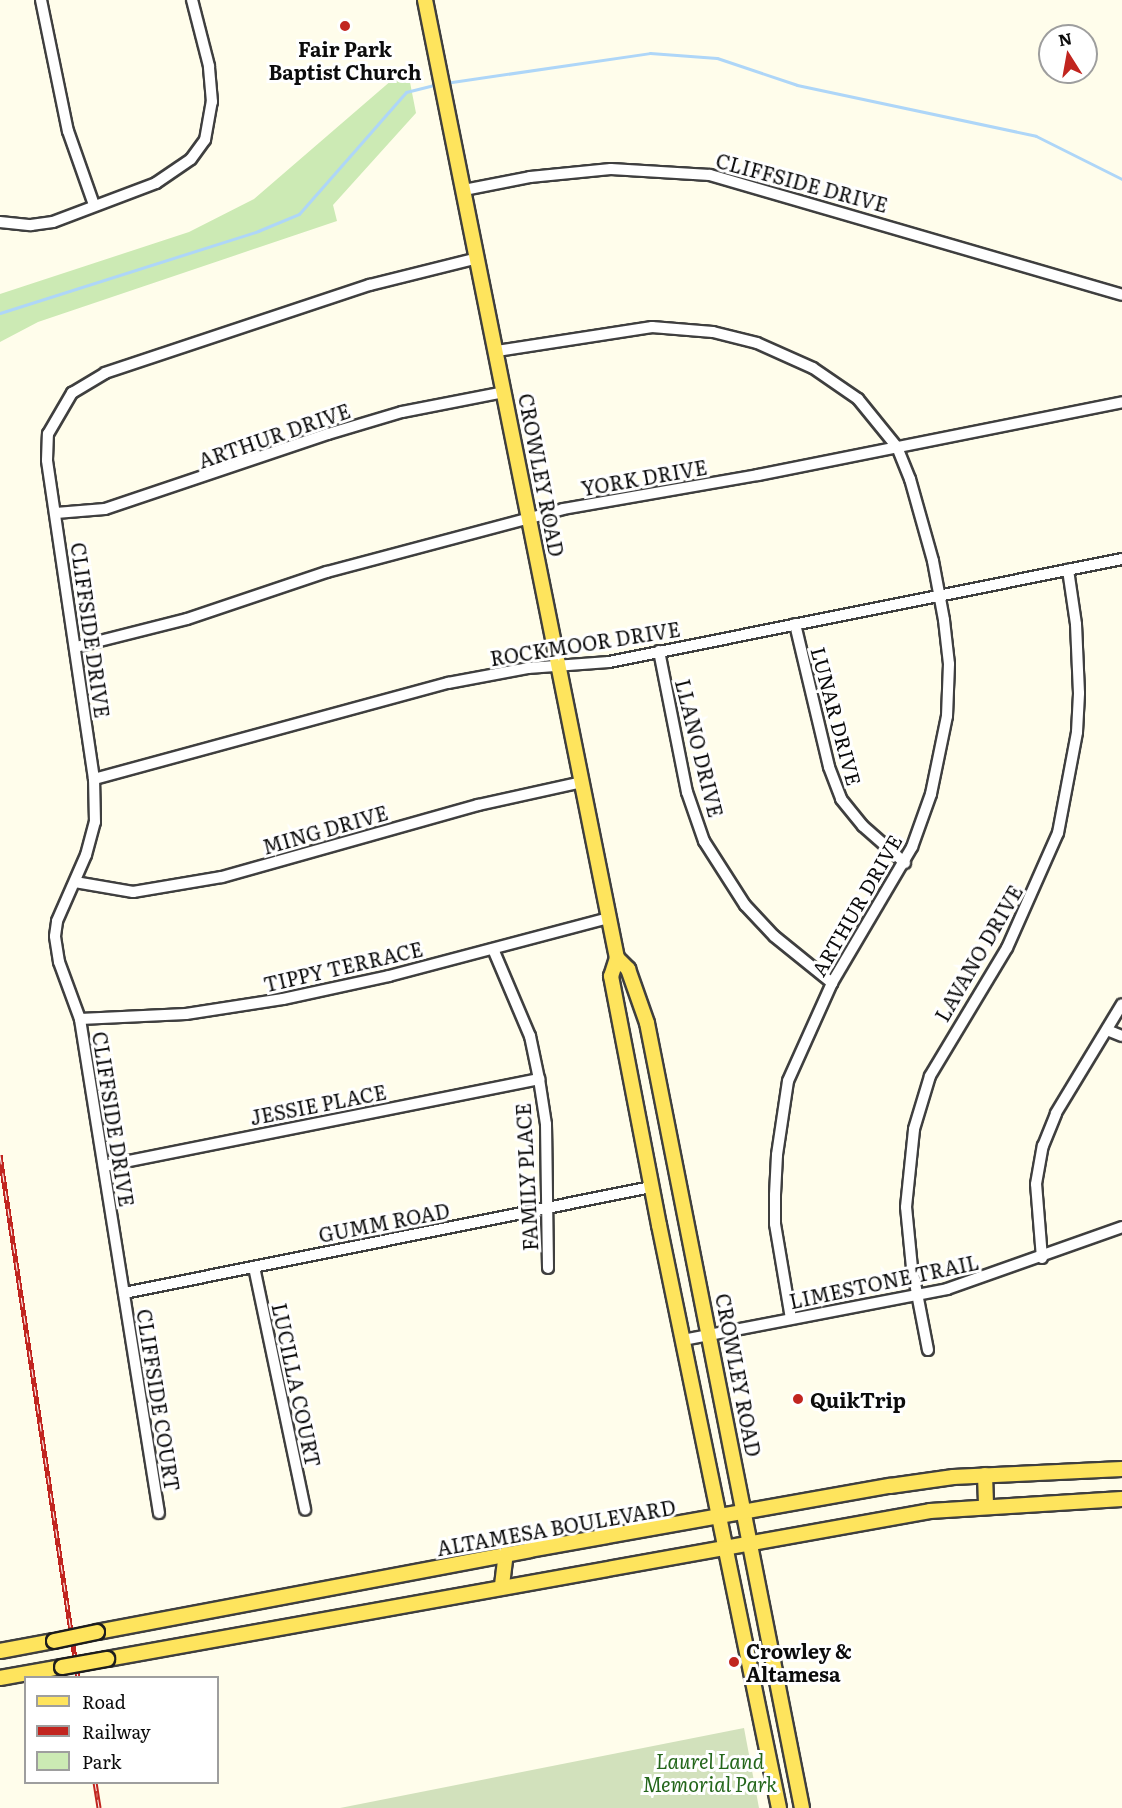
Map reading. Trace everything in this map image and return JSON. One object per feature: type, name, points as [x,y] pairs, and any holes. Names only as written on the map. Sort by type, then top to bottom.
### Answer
[{"type":"main road","name":"CROWLEY ROAD","points":[[425,0],[531,519],[617,958],[611,976],[651,1187],[779,1808]]},
{"type":"main road","name":"CROWLEY ROAD","points":[[617,958],[628,969],[647,1023],[747,1513],[802,1808]]},
{"type":"main road","name":"ALTAMESA BOULEVARD","points":[[0,1651],[506,1554],[890,1486],[985,1475],[1122,1469]]},
{"type":"main road","points":[[985,1475],[986,1505]]},
{"type":"main road","points":[[0,1678],[725,1546],[986,1505],[1122,1499]]},
{"type":"main road","points":[[502,1586],[506,1554]]},
{"type":"street","points":[[41,0],[68,131],[94,205]]},
{"type":"street","points":[[0,222],[31,225],[53,222],[171,175],[191,159],[205,140],[212,102],[209,66],[192,0]]},
{"type":"street","name":"CLIFFSIDE DRIVE","points":[[464,190],[530,177],[611,169],[710,175],[1122,295]]},
{"type":"street","name":"CLIFFSIDE DRIVE","points":[[124,1293],[80,1019],[59,962],[56,936],[57,921],[94,833],[94,779],[47,459],[48,434],[61,406],[90,379],[359,288],[478,258]]},
{"type":"street","name":"ARTHUR DRIVE","points":[[497,351],[642,327],[732,336],[790,356],[831,379],[858,399],[897,447],[913,489],[939,595],[949,664],[947,716],[931,794],[905,863],[832,983],[807,1030],[788,1081],[778,1143],[776,1224],[791,1319]]},
{"type":"street","name":"ARTHUR DRIVE","points":[[56,513],[105,509],[350,427],[402,412],[505,392]]},
{"type":"street","name":"YORK DRIVE","points":[[76,647],[187,619],[384,555],[563,509],[897,447],[1122,402]]},
{"type":"street","name":"ROCKMOOR DRIVE","points":[[94,779],[448,683],[528,668],[560,667],[659,651],[1122,559]]},
{"type":"street","name":"LAVANO DRIVE","points":[[928,1350],[907,1229],[907,1180],[915,1129],[930,1076],[1028,908],[1051,855],[1065,807],[1079,693],[1076,624],[1068,570]]},
{"type":"street","name":"LUNAR DRIVE","points":[[795,624],[829,767],[841,800],[863,826],[905,863]]},
{"type":"street","name":"LLANO DRIVE","points":[[659,651],[687,792],[705,841],[745,905],[774,936],[832,983]]},
{"type":"street","name":"MING DRIVE","points":[[75,882],[133,892],[211,879],[478,805],[582,782]]},
{"type":"street","name":"TIPPY TERRACE","points":[[80,1019],[233,1008],[389,976],[609,918]]},
{"type":"street","name":"FAMILY PLACE","points":[[493,949],[530,1036],[539,1079],[546,1124],[548,1268]]},
{"type":"street","points":[[1042,1258],[1036,1184],[1043,1146],[1056,1113],[1122,1004]]},
{"type":"street","points":[[1107,1030],[1122,1036]]},
{"type":"street","name":"JESSIE PLACE","points":[[104,1166],[539,1079]]},
{"type":"street","name":"GUMM ROAD","points":[[124,1293],[651,1187]]},
{"type":"street","name":"LIMESTONE TRAIL","points":[[683,1341],[917,1296],[1042,1258],[1122,1227]]},
{"type":"street","name":"LUCILLA COURT","points":[[255,1267],[305,1510]]},
{"type":"street","name":"CLIFFSIDE COURT","points":[[124,1293],[159,1513]]},
{"type":"green space","points":[[407,67],[416,113],[333,205],[337,221],[38,322],[0,342],[0,294],[189,232],[254,199]]},
{"type":"green space","name":"Laurel Land Memorial Park","points":[[744,1728],[759,1808],[340,1808]]},
{"type":"waterway","points":[[445,83],[650,53],[717,58],[797,85],[1036,136],[1122,179]]},
{"type":"waterway","points":[[0,313],[258,231],[299,214],[406,92],[439,84]]},
{"type":"railway","points":[[0,1155],[78,1676]]},
{"type":"railway","points":[[95,1784],[99,1808]]},
{"type":"place","name":"Fair Park Baptist Church","points":[[345,26]]},
{"type":"place","name":"QuikTrip","points":[[798,1399]]},
{"type":"place","name":"Crowley & Altamesa","points":[[734,1662]]}]
